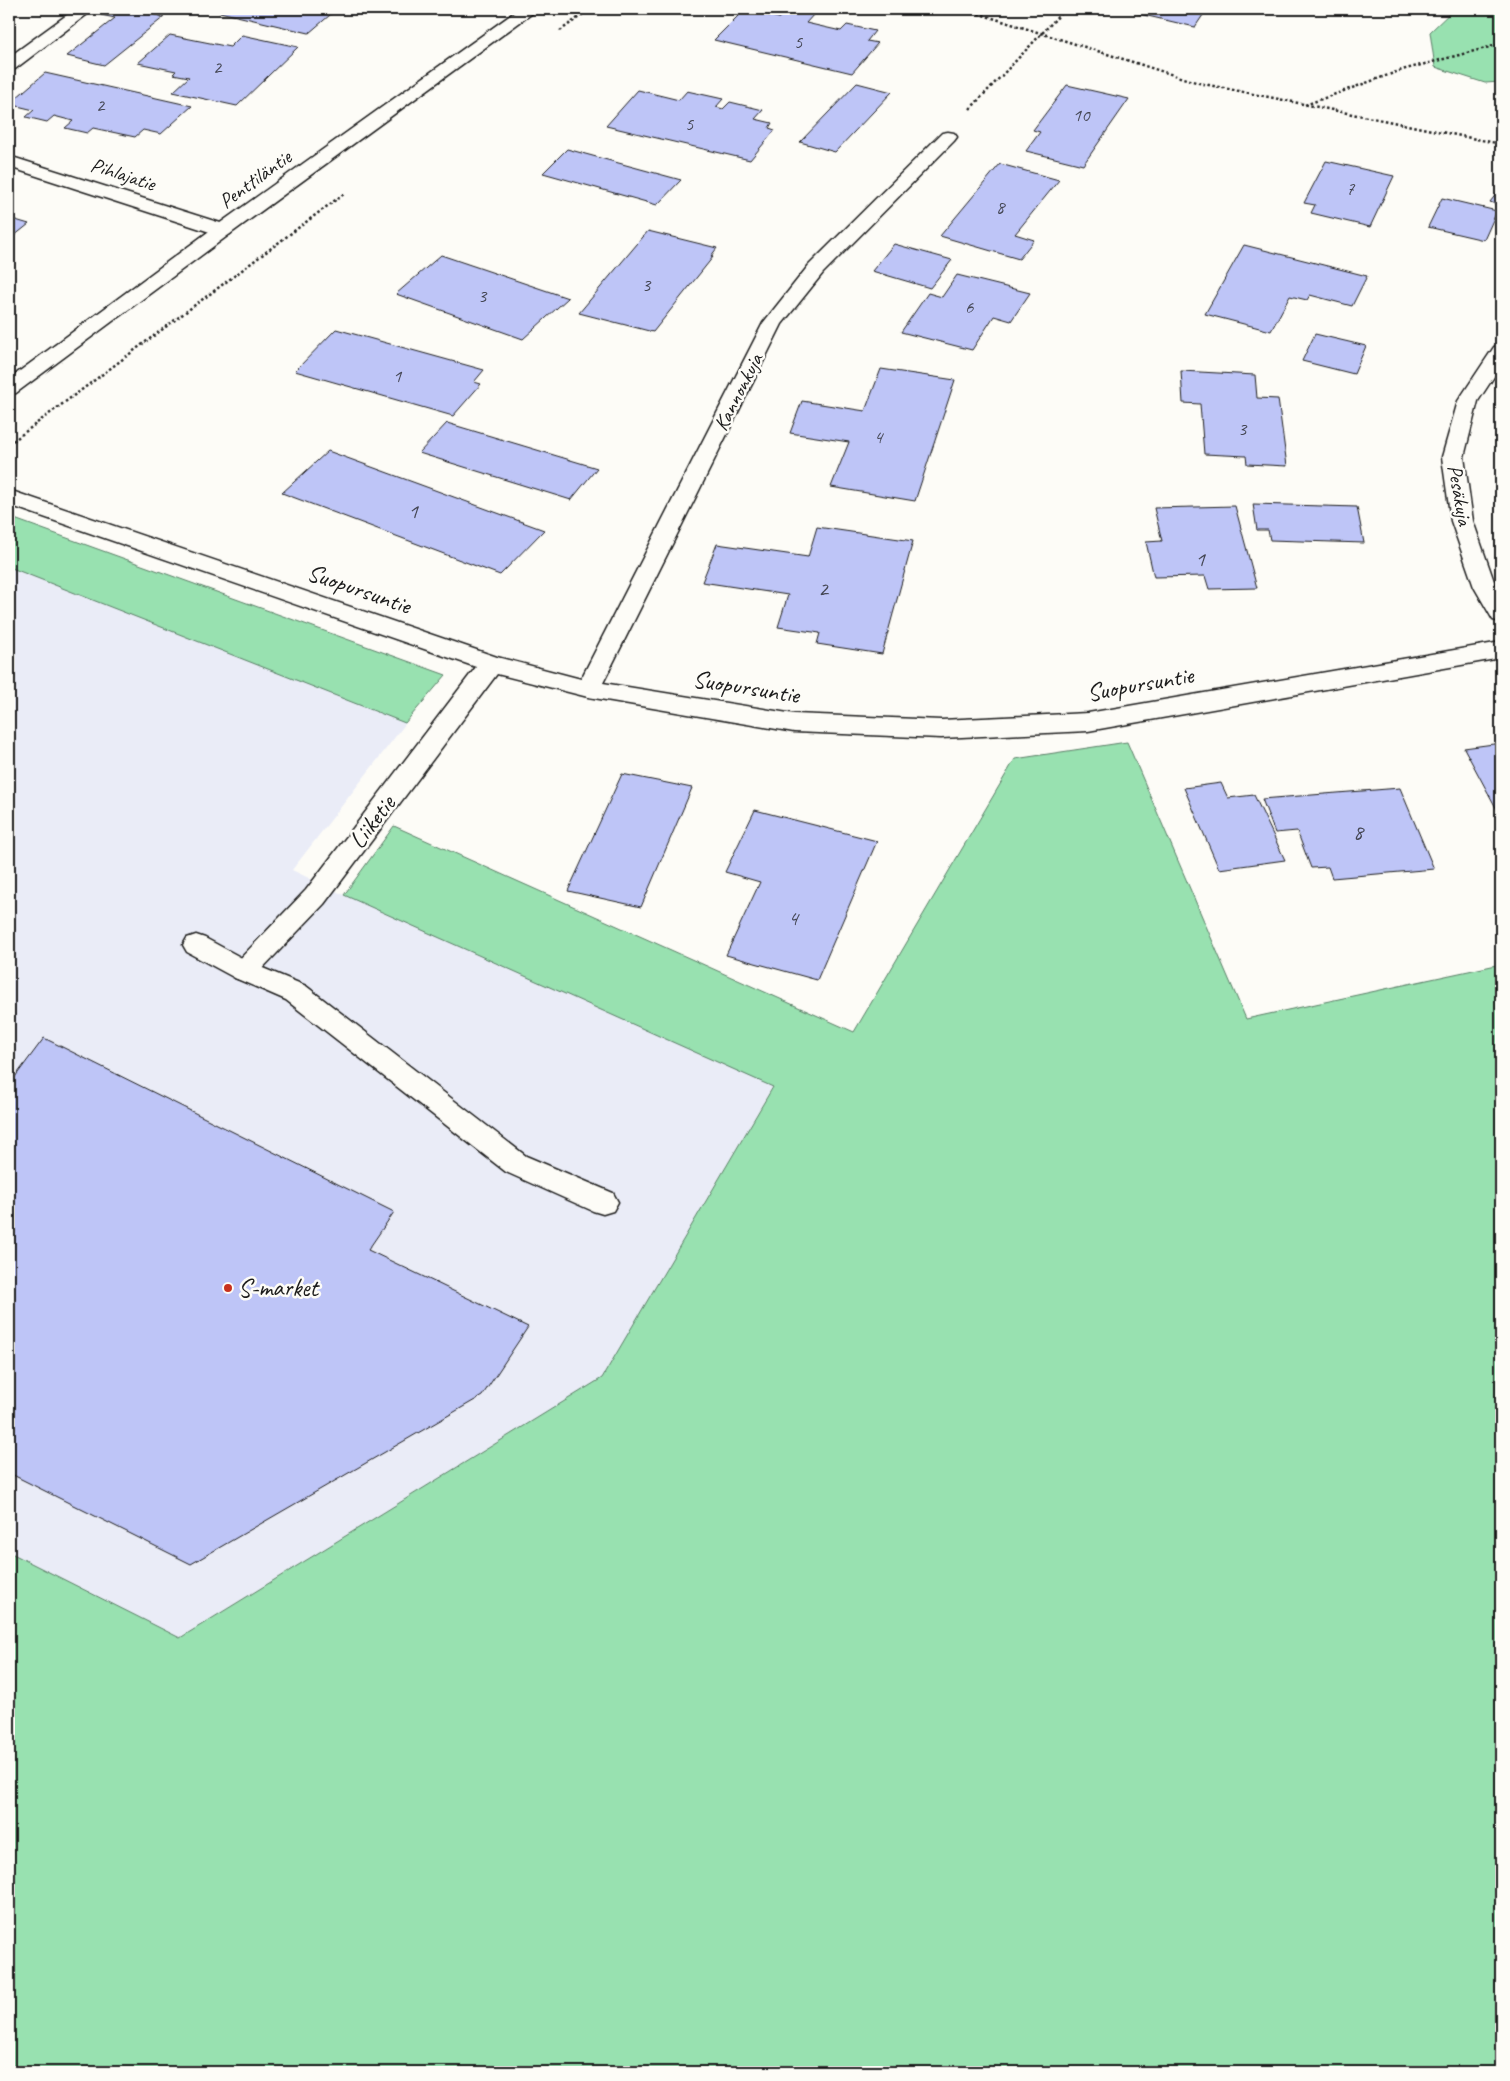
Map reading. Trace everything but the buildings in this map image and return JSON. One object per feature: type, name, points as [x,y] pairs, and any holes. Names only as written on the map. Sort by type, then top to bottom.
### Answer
[{"type":"street","points":[[9,65],[86,9]]},
{"type":"street","name":"Penttiläntie","points":[[9,388],[223,230],[530,9]]},
{"type":"street","name":"Kannonkuja","points":[[588,689],[773,323],[816,269],[948,137]]},
{"type":"street","name":"Pihlajatie","points":[[9,161],[223,230]]},
{"type":"street","name":"Pesäkuja","points":[[1501,351],[1468,401],[1453,457],[1462,521],[1485,587],[1501,614]]},
{"type":"street","name":"Suopursuntie","points":[[9,496],[491,664],[588,689],[794,723],[941,729],[1088,722],[1501,650]]},
{"type":"street","name":"Liiketie","points":[[244,972],[315,897],[491,664]]},
{"type":"street","points":[[196,945],[244,972],[296,993],[516,1164],[603,1202]]},
{"type":"path","points":[[558,32],[590,9]]},
{"type":"path","points":[[964,9],[1199,83],[1501,144]]},
{"type":"path","points":[[948,137],[970,109],[1040,33],[1065,9]]},
{"type":"path","points":[[1305,105],[1366,82],[1440,58],[1501,44]]},
{"type":"path","points":[[9,444],[346,191]]},
{"type":"shaded area","points":[[9,567],[406,723],[292,870],[344,895],[773,1086],[602,1378],[179,1638],[9,1552]]},
{"type":"green space","points":[[1454,9],[1501,9],[1501,82],[1485,83],[1435,67],[1430,32]]},
{"type":"green space","points":[[9,517],[446,675],[405,723],[9,567]]},
{"type":"green space","points":[[1127,742],[1246,1019],[1501,964],[1501,2072],[9,2072],[9,1552],[180,1638],[602,1378],[773,1087],[344,895],[394,826],[854,1032],[1015,759]]},
{"type":"place","name":"S-market","points":[[228,1288]]}]
